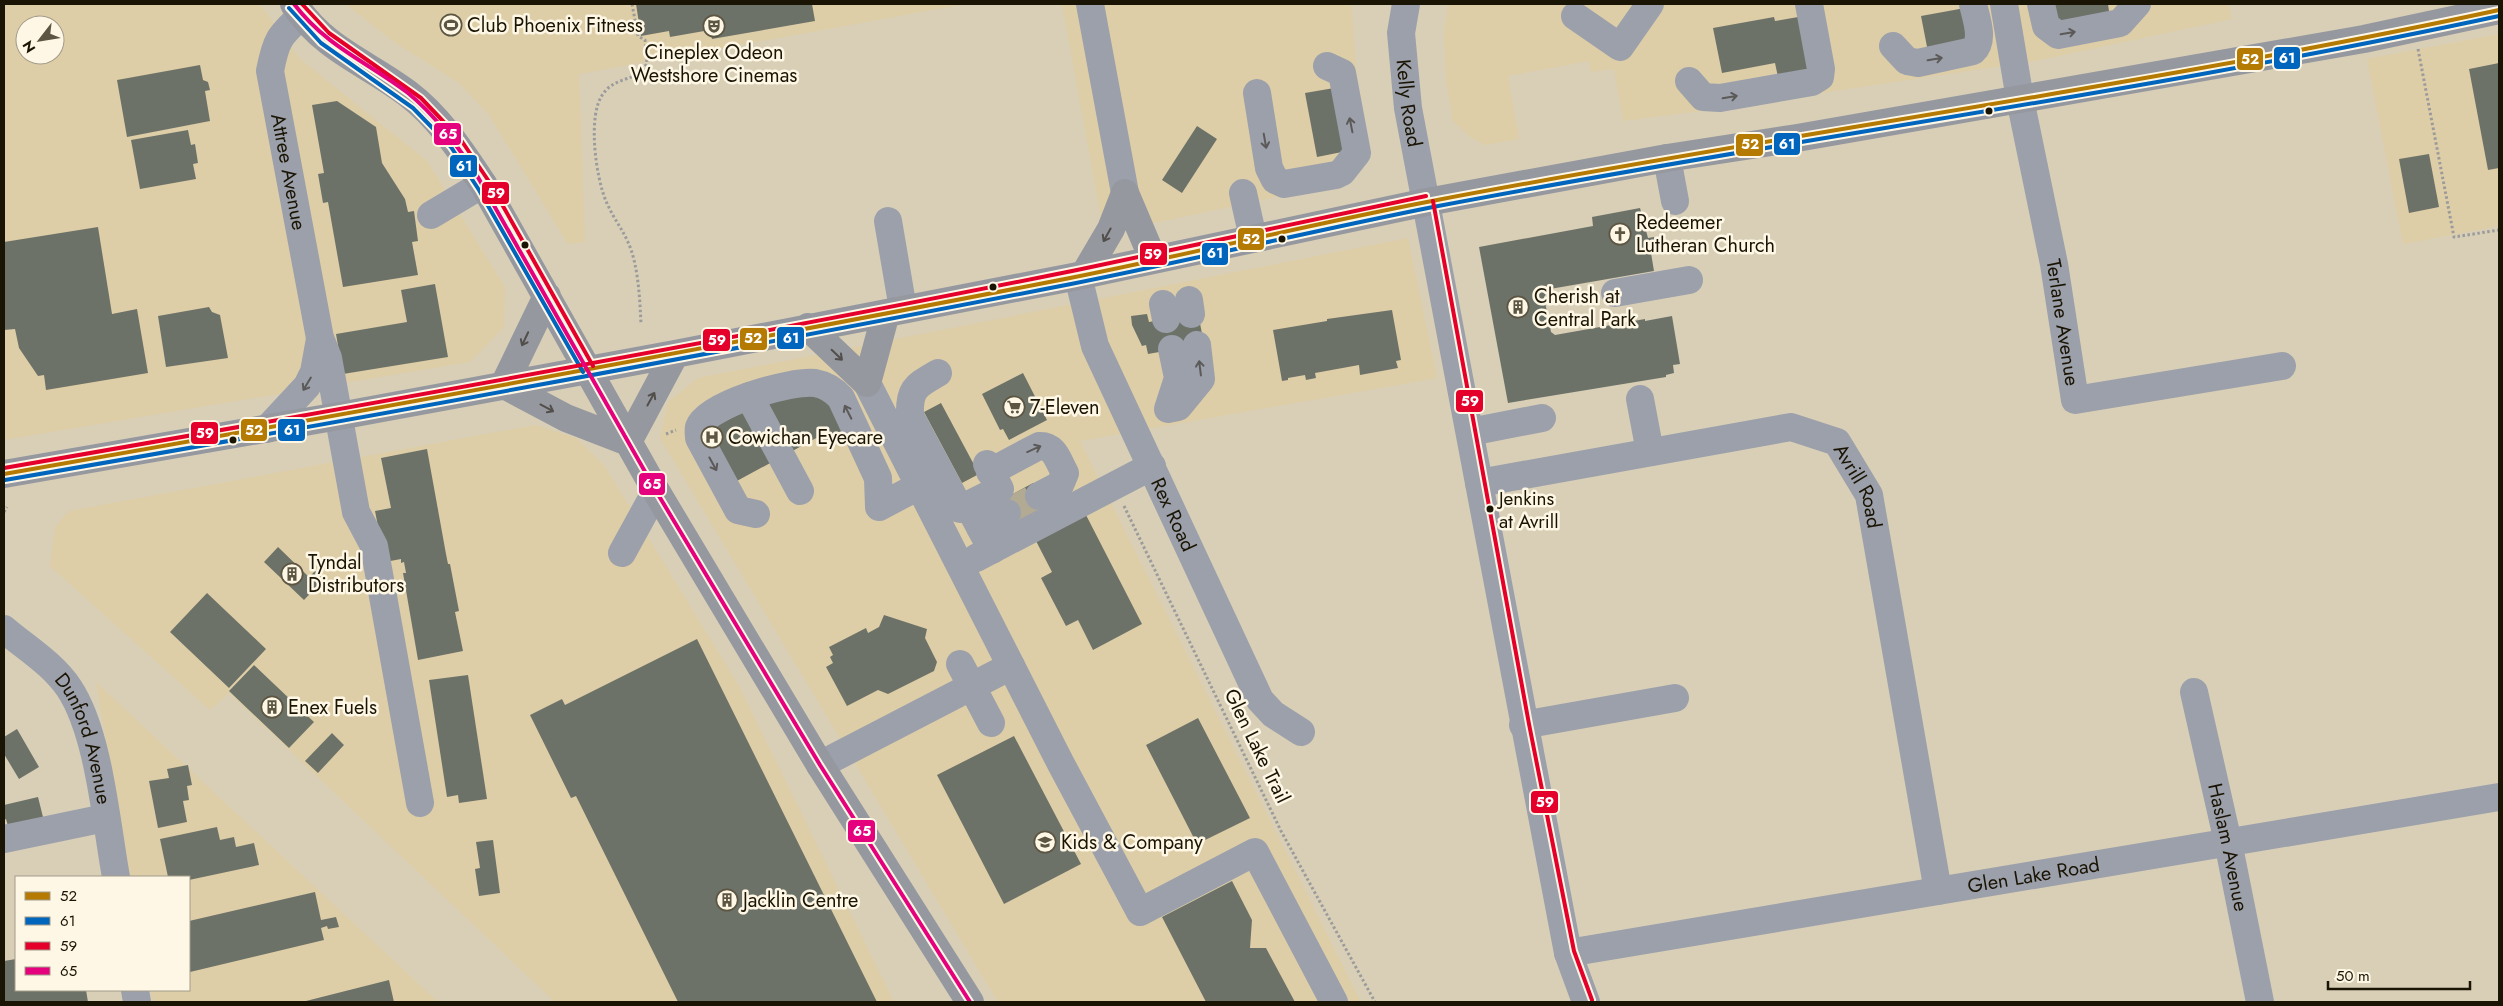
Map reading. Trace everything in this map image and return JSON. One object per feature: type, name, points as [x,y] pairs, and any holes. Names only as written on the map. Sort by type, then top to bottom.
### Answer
[{"type":"main road","points":[[298,9],[342,53],[407,93],[456,142],[483,184],[656,491],[820,765],[970,1002]]},
{"type":"main road","points":[[4,474],[267,429],[675,354],[1081,275],[1427,202],[1667,158],[1798,138],[2415,29],[2499,10]]},
{"type":"main road","points":[[1125,193],[1153,259]]},
{"type":"main road","points":[[1081,275],[1111,229],[1125,193]]},
{"type":"main road","points":[[504,385],[547,296]]},
{"type":"main road","points":[[808,327],[867,383],[894,311]]},
{"type":"main road","points":[[628,442],[675,354]]},
{"type":"main road","points":[[504,385],[566,418],[628,442]]},
{"type":"street","points":[[1090,4],[1122,121],[1125,193]]},
{"type":"street","name":"Kelly Road","points":[[1406,4],[1402,34],[1408,108],[1523,724],[1568,953],[1586,1002]]},
{"type":"street","points":[[1575,16],[1620,47],[1650,4]]},
{"type":"street","points":[[1689,81],[1703,97],[1720,98],[1812,82],[1820,77],[1821,69],[1809,4]]},
{"type":"street","points":[[1893,46],[1907,61],[1918,62],[1973,51],[1979,44],[1973,4]]},
{"type":"street","points":[[2004,4],[2020,99]]},
{"type":"street","points":[[2041,4],[2046,26],[2058,35],[2120,23],[2137,4]]},
{"type":"street","name":"Attree Avenue","points":[[298,9],[276,44],[270,71],[320,338],[328,358],[356,512],[374,546],[420,803]]},
{"type":"street","points":[[1257,93],[1269,168],[1275,180],[1284,184],[1336,175],[1342,172],[1356,153],[1342,73],[1327,66]]},
{"type":"street","name":"Terlane Avenue","points":[[2020,99],[2054,264],[2075,400],[2282,366]]},
{"type":"street","points":[[1667,158],[1675,201]]},
{"type":"street","points":[[431,215],[483,184]]},
{"type":"street","points":[[1243,193],[1253,238]]},
{"type":"street","points":[[888,220],[894,311]]},
{"type":"street","name":"Rex Road","points":[[1081,275],[1096,346],[1260,700],[1273,714],[1301,732]]},
{"type":"street","points":[[1615,293],[1689,280]]},
{"type":"street","name":"Attree Avenue","points":[[267,429],[307,386],[314,372],[320,338]]},
{"type":"street","points":[[1168,409],[1178,407],[1201,379],[1184,347]]},
{"type":"street","points":[[938,373],[916,386],[910,399],[910,416],[922,472],[960,509],[992,535]]},
{"type":"street","points":[[756,514],[738,510],[699,438],[699,427],[705,418],[730,404],[749,396],[794,383],[815,383],[832,388],[841,398],[878,478],[879,506],[922,472]]},
{"type":"street","points":[[867,383],[922,472],[960,566],[1011,666],[1044,709],[1071,758],[1140,912],[1184,880],[1255,852],[1334,1002]]},
{"type":"street","points":[[749,396],[800,491]]},
{"type":"street","points":[[1640,399],[1650,452]]},
{"type":"street","points":[[1470,432],[1542,418]]},
{"type":"street","name":"Avrill Road","points":[[1479,483],[1791,427],[1837,442],[1869,495],[1938,891]]},
{"type":"street","points":[[992,535],[1000,489],[988,468],[1039,446],[1047,445],[1051,448],[1065,473],[1060,485],[1039,496]]},
{"type":"street","points":[[992,535],[1152,466]]},
{"type":"street","points":[[622,553],[656,491]]},
{"type":"street","points":[[960,566],[992,535],[1007,513]]},
{"type":"street","name":"Dunford Avenue","points":[[4,629],[49,664],[69,687],[79,705],[94,750],[116,876]]},
{"type":"street","points":[[820,765],[966,675],[1011,666]]},
{"type":"street","points":[[966,675],[991,724]]},
{"type":"street","name":"Haslam Avenue","points":[[2194,692],[2228,842],[2260,1002]]},
{"type":"street","points":[[1523,724],[1675,698]]},
{"type":"street","name":"Glen Lake Road","points":[[1568,953],[2499,797]]},
{"type":"street","points":[[4,839],[105,818]]},
{"type":"path","points":[[632,4],[638,36],[645,40],[647,64],[642,72],[618,82],[603,93],[594,117],[594,130],[604,195],[628,239],[634,260],[641,324]]},
{"type":"path","points":[[2415,29],[2454,237],[2499,230]]},
{"type":"path","name":"Glen Lake Trail","points":[[1121,498],[1281,831],[1375,1002]]},
{"type":"path","points":[[4,512],[7,508]]},
{"type":"shaded area","points":[[4,4],[260,4],[300,59],[427,161],[505,287],[504,327],[470,362],[4,440]]},
{"type":"shaded area","points":[[345,4],[966,4],[579,74],[585,242],[568,244],[489,115],[459,83],[397,44]]},
{"type":"shaded area","points":[[1062,4],[1351,4],[1364,157],[1340,183],[1104,234]]},
{"type":"shaded area","points":[[1448,4],[2229,4],[2232,19],[2035,61],[1623,121],[1614,69],[1591,72],[1589,61],[1508,76],[1519,139],[1485,145],[1470,137],[1453,121],[1446,79],[1444,32]]},
{"type":"shaded area","points":[[2499,34],[2499,226],[2403,244],[2367,59]]},
{"type":"shaded area","points":[[1408,238],[1437,378],[1080,441],[1361,1002],[998,1002],[660,438],[668,402],[698,378]]},
{"type":"shaded area","points":[[535,425],[576,438],[604,465],[739,686],[894,1002],[555,1002],[229,693],[210,710],[50,566],[55,527],[69,511]]},
{"type":"shaded area","points":[[96,682],[438,1002],[153,1002],[150,991],[190,991],[190,876],[130,876]]},
{"type":"building","name":"Cineplex Odeon Westshore Cinemas","points":[[636,4],[812,4],[815,21],[712,39],[710,30],[670,37],[669,31],[641,36]]},
{"type":"building","points":[[2051,4],[2108,4],[2110,18],[2055,28]]},
{"type":"building","points":[[1965,8],[1972,44],[1928,52],[1921,16]]},
{"type":"building","points":[[1804,16],[1814,71],[1778,77],[1775,63],[1722,73],[1713,28],[1774,17],[1775,21]]},
{"type":"building","points":[[2499,63],[2499,168],[2488,170],[2469,69]]},
{"type":"building","points":[[200,65],[203,80],[208,82],[210,90],[205,91],[210,121],[127,137],[117,80]]},
{"type":"building","points":[[1340,87],[1352,150],[1317,157],[1305,93]]},
{"type":"building","points":[[337,101],[376,127],[382,163],[405,199],[408,212],[414,211],[418,241],[412,242],[418,275],[343,287],[328,202],[323,203],[318,174],[324,173],[312,105]]},
{"type":"building","points":[[1197,126],[1217,139],[1182,193],[1162,180]]},
{"type":"building","points":[[188,130],[191,145],[195,144],[198,163],[193,164],[196,179],[140,189],[131,140]]},
{"type":"building","points":[[2429,154],[2439,207],[2409,213],[2399,159]]},
{"type":"building","name":"Cherish at Central Park","points":[[1640,208],[1648,238],[1654,237],[1656,252],[1651,253],[1654,271],[1550,289],[1544,297],[1551,332],[1555,335],[1672,316],[1680,364],[1673,365],[1674,373],[1666,375],[1666,377],[1508,403],[1479,247],[1593,226],[1592,217]]},
{"type":"building","points":[[98,227],[112,314],[137,309],[148,373],[46,390],[44,375],[38,376],[19,348],[15,329],[4,330],[4,242]]},
{"type":"building","points":[[435,284],[448,357],[343,374],[336,334],[407,322],[401,290]]},
{"type":"building","points":[[209,307],[212,312],[220,315],[228,358],[166,367],[158,316]]},
{"type":"building","points":[[1392,310],[1401,360],[1396,361],[1398,368],[1360,375],[1359,365],[1315,373],[1316,378],[1306,380],[1305,375],[1282,381],[1273,330],[1327,321],[1327,319]]},
{"type":"building","points":[[1198,313],[1204,344],[1148,354],[1146,345],[1142,346],[1132,325],[1131,316],[1147,314],[1149,322]]},
{"type":"building","name":"7-Eleven","points":[[1023,373],[1047,420],[1009,440],[1003,429],[1000,430],[982,394]]},
{"type":"building","points":[[830,392],[849,432],[825,445],[820,436],[735,482],[704,428],[722,423],[779,393]]},
{"type":"building","points":[[941,403],[979,474],[962,483],[924,412]]},
{"type":"building","points":[[427,449],[446,554],[448,564],[450,564],[459,611],[455,612],[463,651],[418,660],[403,573],[406,573],[404,562],[401,563],[401,559],[385,562],[375,511],[391,508],[381,458]]},
{"type":"building","points":[[1033,483],[1043,503],[1010,520],[1000,501]]},
{"type":"building","points":[[1086,515],[1142,624],[1093,650],[1078,620],[1066,626],[1041,578],[1052,572],[1036,541]]},
{"type":"building","name":"Tyndal Distributors","points":[[278,547],[309,577],[315,571],[324,579],[304,600],[264,562]]},
{"type":"building","points":[[207,593],[266,649],[229,688],[170,632]]},
{"type":"building","points":[[884,615],[927,629],[925,638],[937,662],[934,671],[888,694],[878,690],[847,706],[826,667],[833,663],[830,657],[833,655],[829,647],[866,628],[868,633],[879,627]]},
{"type":"building","name":"Jacklin Centre","points":[[697,639],[877,1002],[678,1002],[576,796],[571,798],[530,715],[562,699],[565,705]]},
{"type":"building","name":"Enex Fuels","points":[[254,665],[314,722],[289,748],[229,691]]},
{"type":"building","points":[[468,675],[487,799],[459,803],[458,795],[447,797],[429,680]]},
{"type":"building","points":[[1198,718],[1250,818],[1197,844],[1146,745]]},
{"type":"building","points":[[17,729],[39,767],[19,779],[4,754],[4,737]]},
{"type":"building","points":[[332,733],[344,745],[318,773],[305,761]]},
{"type":"building","points":[[1014,736],[1081,864],[1004,904],[937,775]]},
{"type":"building","points":[[188,765],[192,785],[187,786],[189,800],[183,801],[187,822],[158,828],[149,781],[169,778],[167,769]]},
{"type":"building","points":[[38,797],[45,825],[10,833],[6,819],[4,820],[4,805]]},
{"type":"building","points":[[217,827],[220,840],[234,837],[236,847],[254,843],[259,865],[190,880],[190,876],[168,876],[160,839]]},
{"type":"building","points":[[493,840],[500,893],[479,896],[475,869],[480,868],[476,842]]},
{"type":"building","points":[[1232,881],[1252,920],[1250,948],[1266,948],[1295,1002],[1206,1002],[1162,917]]},
{"type":"building","points":[[315,892],[321,920],[336,917],[339,927],[328,929],[327,926],[321,928],[324,940],[190,972],[190,921]]},
{"type":"building","points":[[15,959],[15,991],[86,991],[88,1002],[4,1002],[4,961]]},
{"type":"building","points":[[389,980],[394,1002],[302,1002]]},
{"type":"tunnel","points":[[1007,513],[1039,496]]},
{"type":"transit line","name":"65","points":[[294,4],[320,32],[408,93],[418,102],[444,130],[475,172],[656,491],[820,765],[970,1002]]},
{"type":"transit line","name":"59","points":[[302,4],[329,33],[421,98],[461,140],[490,183],[593,366]]},
{"type":"transit line","name":"61","points":[[289,8],[321,43],[413,108],[451,147],[479,190],[583,372]]},
{"type":"transit line","name":"52","points":[[4,474],[538,379],[937,304],[1115,269],[1341,219],[1565,176],[2100,86],[2366,37],[2499,10]]},
{"type":"transit line","name":"61","points":[[5,480],[405,409],[938,310],[1116,275],[1433,207],[1566,182],[2100,92],[2366,43],[2499,16]]},
{"type":"transit line","name":"59","points":[[4,468],[407,397],[809,323],[1077,270],[1426,196]]},
{"type":"transit line","name":"59","points":[[1433,201],[1529,724],[1574,951],[1592,1000]]},
{"type":"place","name":"Club Phoenix Fitness","points":[[451,25]]},
{"type":"place","name":"Cineplex Odeon Westshore Cinemas","points":[[714,26]]},
{"type":"place","name":"Redeemer Lutheran Church","points":[[1620,234]]},
{"type":"place","name":"Cherish at Central Park","points":[[1518,307]]},
{"type":"place","name":"7-Eleven","points":[[1014,407]]},
{"type":"place","name":"Cowichan Eyecare","points":[[712,437]]},
{"type":"place","name":"Jenkins at Avrill","points":[[1490,509]]},
{"type":"place","name":"Tyndal Distributors","points":[[292,574]]},
{"type":"place","name":"Enex Fuels","points":[[272,707]]},
{"type":"place","name":"Kids & Company","points":[[1045,842]]},
{"type":"place","name":"Jacklin Centre","points":[[727,900]]}]
